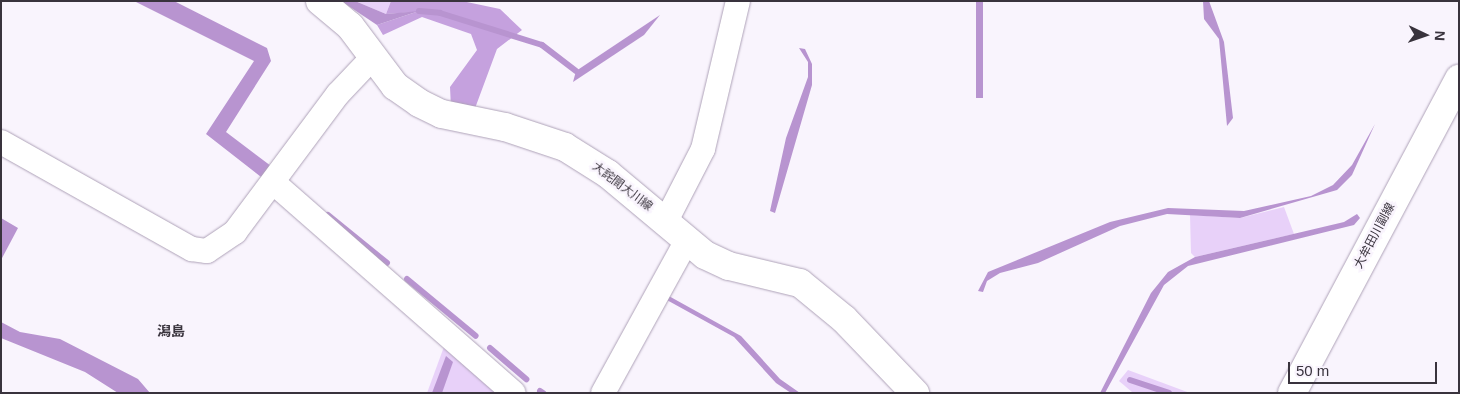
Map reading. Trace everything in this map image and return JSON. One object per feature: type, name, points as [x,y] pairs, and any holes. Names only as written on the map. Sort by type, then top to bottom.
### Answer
[{"type":"main road","name":"大詫間大川線","points":[[320,1],[350,26],[372,58],[395,86],[419,103],[442,114],[514,129],[565,147],[608,174],[666,221],[686,242],[729,266],[778,276],[818,294],[915,393]]},
{"type":"main road","name":"大牟田川副線","points":[[1292,393],[1459,79]]},
{"type":"street","points":[[666,221],[703,149],[738,1]]},
{"type":"street","points":[[1,142],[192,249],[207,251],[235,232],[275,184],[338,94],[372,58]]},
{"type":"street","points":[[275,184],[514,393]]},
{"type":"street","points":[[603,393],[686,242]]},
{"type":"shaded area","points":[[134,1],[174,1],[267,48],[271,61],[226,132],[271,166],[265,180],[206,134],[254,61]]},
{"type":"shaded area","points":[[341,1],[355,1],[386,14],[419,11],[377,25]]},
{"type":"shaded area","points":[[355,1],[391,1],[386,14]]},
{"type":"shaded area","points":[[391,1],[462,1],[500,9],[522,30],[497,49],[474,111],[451,108],[450,87],[477,50],[471,34],[422,17],[383,35],[377,25],[416,12],[386,14]]},
{"type":"shaded area","points":[[976,1],[983,1],[983,98],[976,98]]},
{"type":"shaded area","points":[[1203,1],[1209,1],[1224,42],[1233,118],[1227,126],[1219,39],[1204,19]]},
{"type":"shaded area","points":[[660,15],[644,35],[573,82],[576,71]]},
{"type":"shaded area","points":[[799,48],[805,49],[812,64],[812,85],[775,213],[770,211],[786,138],[808,77],[808,62]]},
{"type":"shaded area","points":[[1375,124],[1352,175],[1337,190],[1240,218],[1167,214],[1120,226],[1038,263],[1000,273],[987,281],[983,292],[978,291],[988,272],[1110,222],[1168,208],[1244,211],[1311,196],[1333,185],[1352,165]]},
{"type":"shaded area","points":[[1284,207],[1294,234],[1195,257],[1191,253],[1190,215],[1240,218]]},
{"type":"shaded area","points":[[1357,214],[1360,218],[1354,225],[1188,266],[1164,285],[1105,393],[1100,393],[1151,293],[1168,272],[1195,257],[1344,222]]},
{"type":"shaded area","points":[[1,218],[18,228],[1,260],[2,234]]},
{"type":"shaded area","points":[[667,295],[741,336],[780,379],[800,393],[791,393],[776,383],[734,337],[665,299]]},
{"type":"shaded area","points":[[1,322],[20,332],[60,339],[138,379],[150,393],[118,393],[85,372],[1,338]]},
{"type":"shaded area","points":[[445,344],[498,393],[427,393]]},
{"type":"shaded area","points":[[446,356],[453,362],[442,393],[432,393]]},
{"type":"shaded area","points":[[1128,370],[1190,393],[1132,392],[1119,381]]},
{"type":"waterway","points":[[419,11],[440,13],[542,45],[576,71]]},
{"type":"waterway","points":[[328,215],[387,263]]},
{"type":"waterway","points":[[407,279],[476,336]]},
{"type":"waterway","points":[[490,348],[526,379]]},
{"type":"waterway","points":[[1130,380],[1169,393]]},
{"type":"district","name":"潟島","points":[[171,331]]}]
